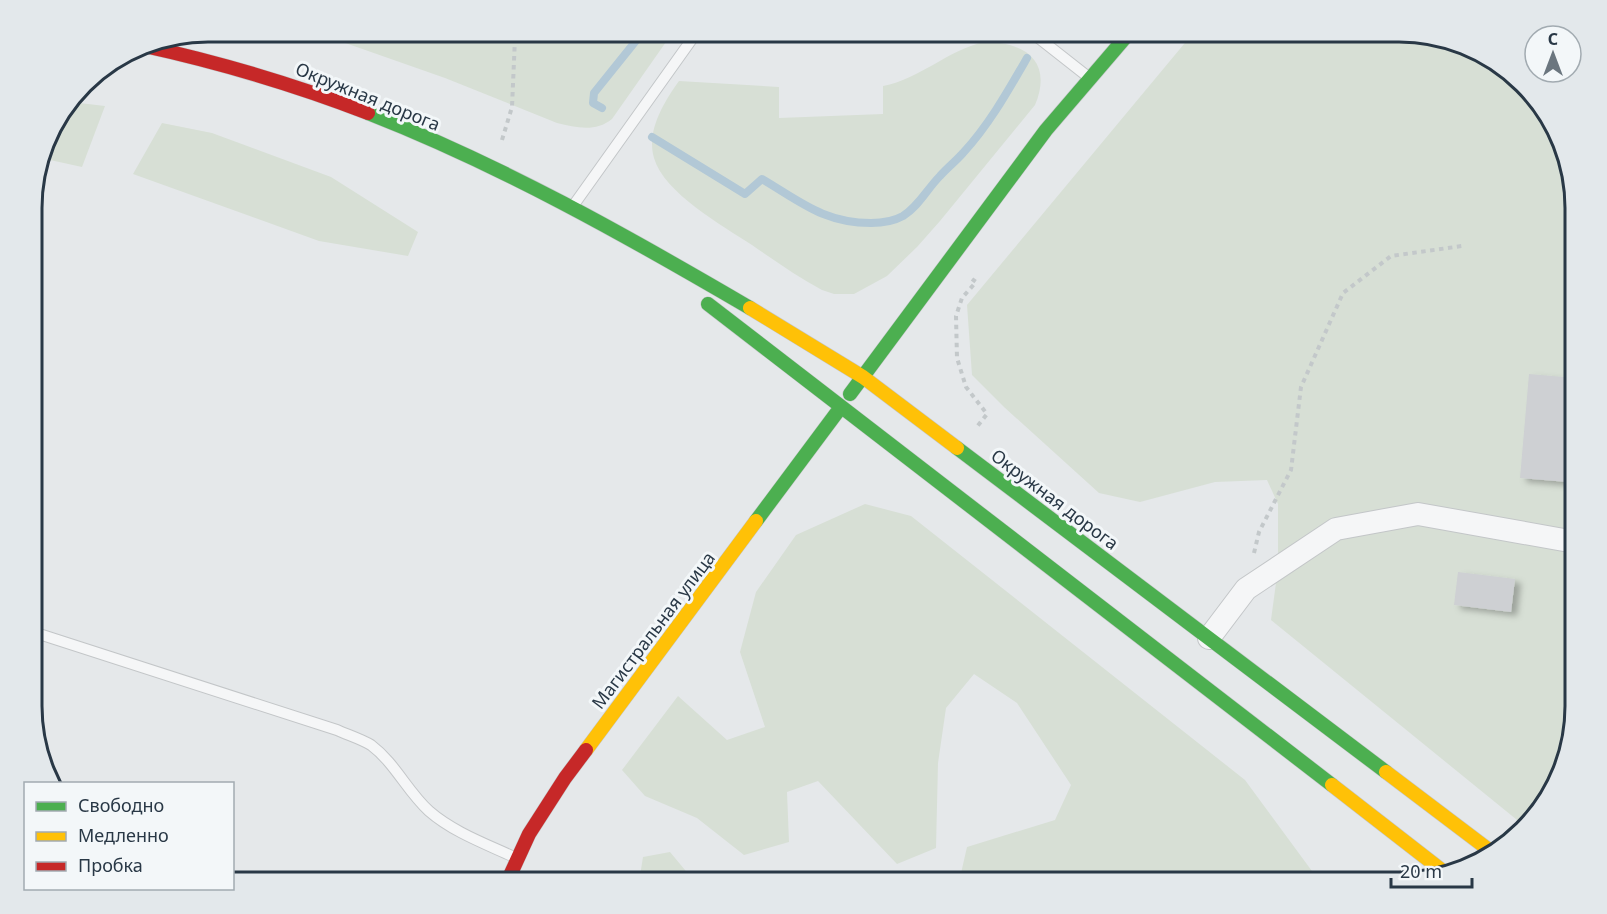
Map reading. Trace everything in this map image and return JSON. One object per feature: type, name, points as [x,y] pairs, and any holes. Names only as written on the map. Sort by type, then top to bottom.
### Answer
[{"type":"main road","name":"Магистральная улица","points":[[512,872],[529,834],[566,778],[1046,130],[1121,42]]},
{"type":"main road","name":"Окружная дорога","points":[[160,50],[232,67],[326,96],[410,130],[571,209],[672,263],[811,344],[863,376],[1486,848]]},
{"type":"main road","name":"Окружная дорога","points":[[571,209],[682,284]]},
{"type":"main road","points":[[701,299],[1438,867]]},
{"type":"street","points":[[1209,638],[1246,589],[1336,529],[1418,514],[1565,540]]},
{"type":"lane","points":[[571,209],[690,42]]},
{"type":"lane","points":[[1043,42],[1090,78]]},
{"type":"lane","points":[[42,635],[337,730],[369,744],[386,758],[430,812],[480,842],[518,858]]},
{"type":"path","points":[[491,168],[508,125],[512,107],[515,42]]},
{"type":"path","points":[[1246,589],[1258,532],[1291,470],[1301,387],[1343,293],[1391,256],[1462,246]]},
{"type":"path","points":[[949,260],[976,282],[962,298],[956,316],[957,358],[966,387],[987,414],[959,449]]},
{"type":"shaded area","points":[[342,42],[666,42],[612,119],[593,127],[557,123],[445,78]]},
{"type":"shaded area","points":[[984,42],[1012,46],[1032,57],[1041,77],[1035,105],[917,247],[887,276],[854,294],[834,294],[822,290],[696,208],[669,184],[654,158],[652,138],[654,127],[662,107],[679,81],[779,87],[779,118],[883,114],[883,86],[909,77],[958,51]]},
{"type":"shaded area","points":[[1186,42],[1421,43],[1463,55],[1500,76],[1531,107],[1543,125],[1559,165],[1565,197],[1565,717],[1562,738],[1552,770],[1531,807],[1518,821],[1271,620],[1278,568],[1278,504],[1267,480],[1215,482],[1140,502],[1099,493],[972,375],[967,305]]},
{"type":"shaded area","points":[[80,103],[105,106],[82,167],[50,160],[55,144]]},
{"type":"shaded area","points":[[162,123],[212,133],[331,177],[418,232],[408,256],[319,241],[133,174]]},
{"type":"shaded area","points":[[865,504],[911,516],[1245,780],[1313,872],[961,872],[967,847],[1055,820],[1071,785],[1017,703],[974,674],[946,708],[938,763],[936,848],[897,864],[818,781],[787,792],[789,842],[744,855],[697,818],[645,796],[622,770],[678,696],[727,740],[765,727],[740,652],[756,592],[796,535]]},
{"type":"shaded area","points":[[670,852],[687,872],[641,872],[643,857]]},
{"type":"building","points":[[1529,374],[1565,377],[1565,482],[1520,478]]},
{"type":"building","points":[[1458,572],[1515,579],[1511,612],[1454,605]]},
{"type":"waterway","points":[[602,108],[593,103],[594,93],[635,42]]},
{"type":"waterway","points":[[652,137],[745,194],[762,179],[826,215],[854,222],[887,221],[903,216],[914,207],[935,181],[960,156],[998,107],[1027,58]]},
{"type":"traffic: fast","points":[[850,394],[1046,130],[1121,42]]},
{"type":"traffic: fast","points":[[368,113],[466,155],[563,203],[750,308]]},
{"type":"traffic: fast","points":[[708,304],[1332,785]]},
{"type":"traffic: fast","points":[[756,521],[841,407]]},
{"type":"traffic: fast","points":[[957,448],[1386,772]]},
{"type":"traffic: slow","points":[[750,308],[863,377],[957,448]]},
{"type":"traffic: slow","points":[[586,750],[756,521]]},
{"type":"traffic: slow","points":[[1386,772],[1486,848]]},
{"type":"traffic: slow","points":[[1332,785],[1438,867]]},
{"type":"traffic: jam","points":[[160,50],[255,74],[368,113]]},
{"type":"traffic: jam","points":[[512,872],[529,834],[586,750]]}]
